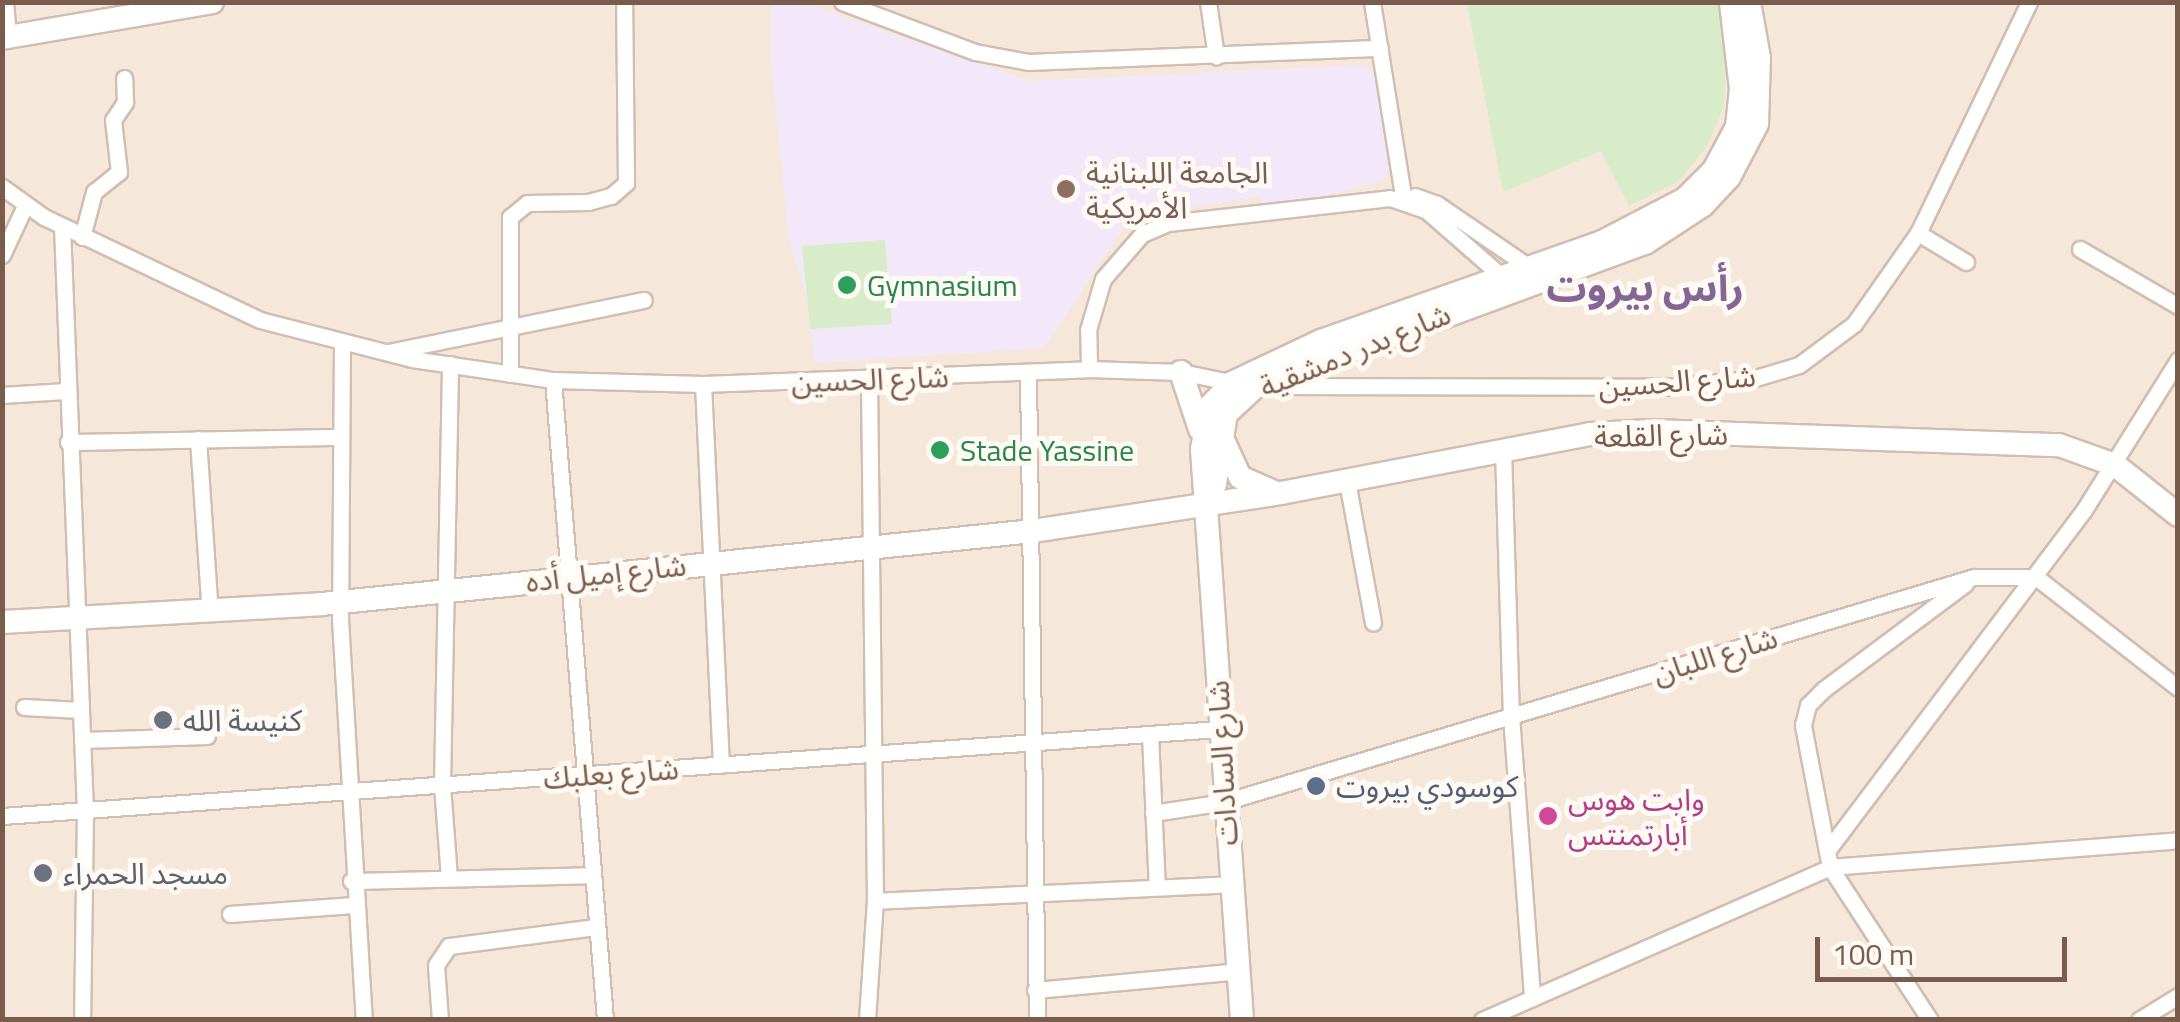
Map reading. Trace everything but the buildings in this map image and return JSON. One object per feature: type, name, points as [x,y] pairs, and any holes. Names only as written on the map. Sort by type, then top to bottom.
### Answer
[{"type":"main road","points":[[5,38],[155,6],[212,2]]},
{"type":"main road","name":"شارع بدر دمشقية","points":[[1208,506],[1202,450],[1210,406],[1232,383],[1321,341],[1640,226],[1686,199],[1714,170],[1737,127],[1742,89],[1731,2]]},
{"type":"main road","name":"شارع بدر دمشقية","points":[[1208,506],[1221,430],[1231,406],[1256,386],[1644,243],[1688,216],[1729,177],[1757,124],[1760,58],[1749,2]]},
{"type":"main road","points":[[1181,372],[1194,395],[1202,450]]},
{"type":"main road","points":[[1221,430],[1240,477],[1281,494]]},
{"type":"main road","name":"شارع القلعة","points":[[1208,506],[1503,449],[1652,431],[2059,445],[2115,465],[2178,515]]},
{"type":"main road","name":"شارع إميل أده","points":[[2,622],[75,622],[339,602],[1033,531],[1208,506]]},
{"type":"main road","name":"شارع السادات","points":[[1208,506],[1229,884],[1242,1020]]},
{"type":"street","points":[[5,2],[5,38]]},
{"type":"street","points":[[510,374],[508,226],[514,210],[527,203],[601,199],[626,182],[624,2]]},
{"type":"street","points":[[842,2],[1000,59],[1064,64],[1380,48]]},
{"type":"street","points":[[1208,2],[1216,56]]},
{"type":"street","points":[[1372,2],[1404,196],[1463,238],[1499,274]]},
{"type":"street","name":"شارع الحسين","points":[[2,186],[26,206],[82,237],[260,320],[380,354],[553,380],[703,384],[1088,369],[1181,372],[1256,386],[1668,387],[1775,374],[1819,353],[1854,324],[1918,233],[2029,2]]},
{"type":"street","points":[[82,237],[94,192],[119,172],[112,120],[125,102],[124,78]]},
{"type":"street","points":[[1088,369],[1096,296],[1132,242],[1168,223],[1254,212],[1330,194],[1404,196],[1437,204],[1526,266]]},
{"type":"street","points":[[2,255],[26,206]]},
{"type":"street","points":[[62,226],[85,810],[82,1020]]},
{"type":"street","points":[[1918,233],[1966,262]]},
{"type":"street","points":[[2080,250],[2178,306]]},
{"type":"street","points":[[380,354],[644,300]]},
{"type":"street","points":[[342,345],[339,602],[352,906],[364,1020]]},
{"type":"street","points":[[1829,859],[2115,465],[2178,360]]},
{"type":"street","points":[[449,878],[442,785],[450,364]]},
{"type":"street","points":[[1028,374],[1033,531],[1032,894],[1036,1020]]},
{"type":"street","points":[[867,1020],[875,901],[869,379]]},
{"type":"street","points":[[553,380],[605,1020]]},
{"type":"street","points":[[703,384],[721,765]]},
{"type":"street","points":[[2,395],[66,391]]},
{"type":"street","points":[[68,442],[338,437]]},
{"type":"street","points":[[198,439],[210,613]]},
{"type":"street","points":[[1503,449],[1511,716],[1532,998]]},
{"type":"street","points":[[1348,481],[1373,623]]},
{"type":"street","points":[[2036,576],[2178,688]]},
{"type":"street","name":"شارع اللبان","points":[[1153,813],[1224,802],[1974,577],[2036,576]]},
{"type":"street","points":[[1930,1020],[1829,859],[1803,724],[1808,705],[1974,577]]},
{"type":"street","points":[[24,708],[80,710]]},
{"type":"street","name":"شارع بعلبك","points":[[2,816],[1219,729]]},
{"type":"street","points":[[1150,735],[1156,887]]},
{"type":"street","points":[[82,740],[207,736]]},
{"type":"street","points":[[1482,1020],[1829,859],[2178,840]]},
{"type":"street","points":[[351,881],[592,875]]},
{"type":"street","points":[[875,901],[1229,884]]},
{"type":"street","points":[[230,914],[352,906]]},
{"type":"street","points":[[440,1020],[436,965],[448,946],[596,928]]},
{"type":"street","points":[[1035,990],[1238,971]]},
{"type":"street","points":[[2139,1020],[2178,996]]},
{"type":"shaded area","points":[[2,3],[2177,3],[2177,1019],[3,1019]]},
{"type":"shaded area","name":"الجامعة اللبنانية الأمريكية","points":[[771,3],[804,3],[1031,81],[1362,65],[1374,74],[1389,169],[1381,182],[1272,208],[1258,197],[1130,217],[1044,348],[815,363],[805,292],[789,240],[771,61]]},
{"type":"green space","points":[[1467,3],[1720,3],[1727,53],[1724,105],[1708,145],[1679,181],[1629,206],[1601,151],[1503,192]]},
{"type":"green space","name":"Gymnasium","points":[[885,240],[892,324],[810,329],[802,246]]},
{"type":"place","name":"الجامعة اللبنانية الأمريكية","points":[[1066,189]]},
{"type":"place","name":"Gymnasium","points":[[847,285]]},
{"type":"place","name":"Stade Yassine","points":[[940,450]]},
{"type":"place","name":"كنيسة الله","points":[[163,720]]},
{"type":"place","name":"كوسودي بيروت","points":[[1316,786]]},
{"type":"place","name":"وايت هوس أبارتمنتس","points":[[1548,816]]},
{"type":"place","name":"مسجد الحمراء","points":[[43,873]]},
{"type":"district","name":"رأس بيروت","points":[[1645,287]]}]
